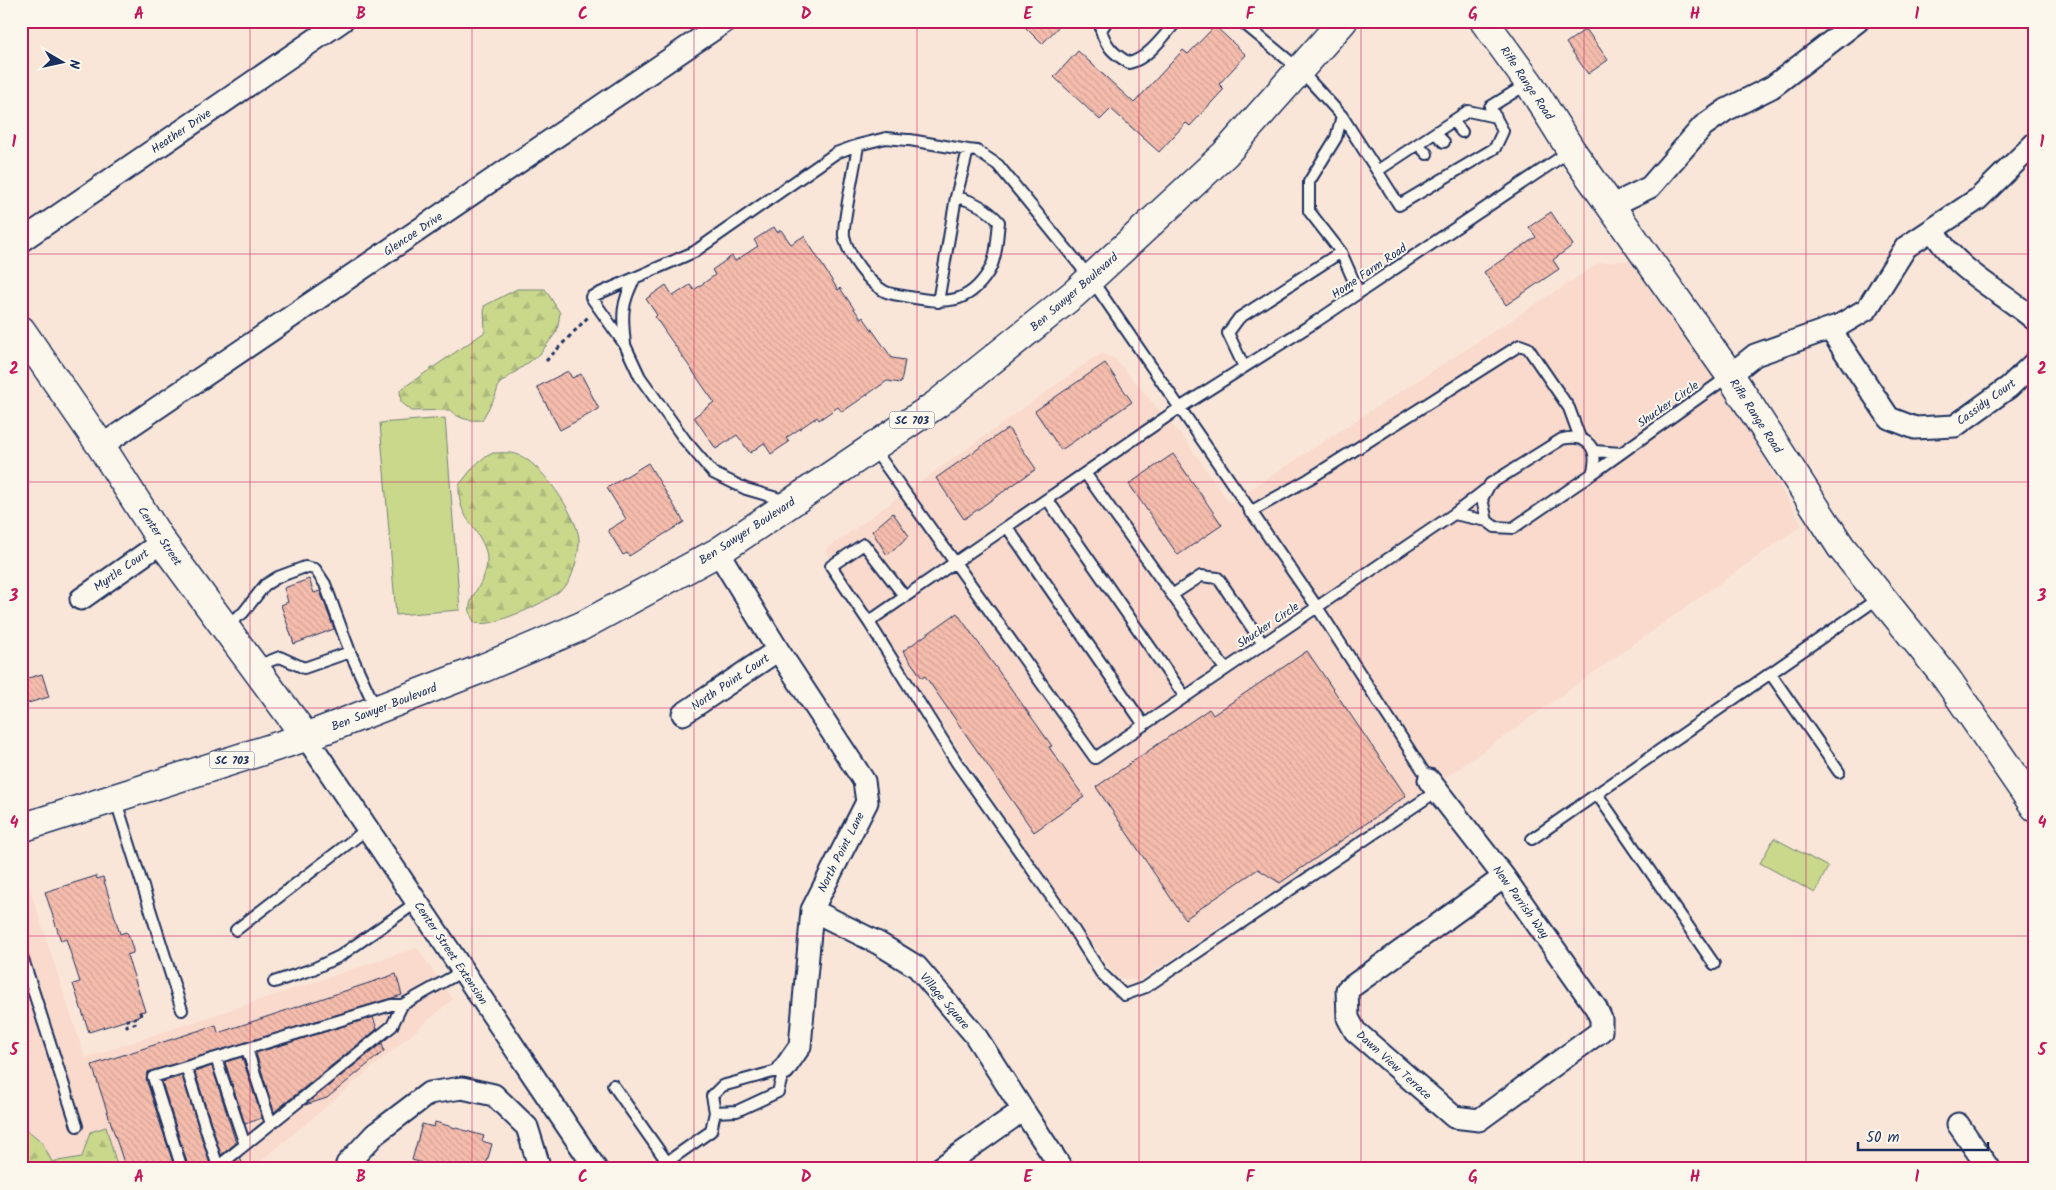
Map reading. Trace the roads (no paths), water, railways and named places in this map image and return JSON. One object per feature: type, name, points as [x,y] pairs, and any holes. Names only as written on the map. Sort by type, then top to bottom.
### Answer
[{"type":"main road","name":"Ben Sawyer Boulevard","points":[[21,828],[306,737],[482,669],[582,626],[718,552],[937,404],[1091,279],[1225,154],[1343,21]]},
{"type":"main road","name":"Rifle Range Road","points":[[1484,21],[1528,83],[1571,150],[1730,375],[1841,547],[1947,679],[2035,807]]},
{"type":"main road","name":"Center Street","points":[[24,341],[101,446],[162,542],[306,737]]},
{"type":"street","name":"Heather Drive","points":[[21,241],[342,21]]},
{"type":"street","name":"Glencoe Drive","points":[[101,446],[726,21]]},
{"type":"street","points":[[1611,206],[1650,187],[1702,126],[1726,110],[1772,86],[1858,21]]},
{"type":"street","points":[[1730,375],[1756,354],[1840,325],[1867,309],[1906,248],[1978,199],[2035,143]]},
{"type":"street","points":[[1932,230],[1942,246],[1979,278],[2035,320]]},
{"type":"street","name":"Cassidy Court","points":[[1830,329],[1889,418],[1915,428],[1955,426],[2008,388],[2035,362]]},
{"type":"street","name":"Myrtle Court","points":[[81,599],[162,542]]},
{"type":"street","name":"North Point Lane","points":[[718,552],[778,650],[864,781],[867,802],[812,910],[800,1046],[784,1069]]},
{"type":"street","name":"North Point Court","points":[[682,714],[778,650]]},
{"type":"street","name":"Center Street Extension","points":[[306,737],[596,1169]]},
{"type":"street","name":"New Parrish Way","points":[[1433,785],[1504,877],[1596,1008],[1601,1019],[1601,1031]]},
{"type":"street","name":"Dawn View Terrace","points":[[1504,877],[1347,990],[1348,1018],[1355,1031],[1454,1118],[1479,1120],[1601,1031]]},
{"type":"street","name":"Village Square","points":[[812,910],[878,943],[916,967],[975,1035],[1062,1169]]},
{"type":"street","points":[[346,1169],[348,1164],[374,1134],[429,1093],[462,1088],[494,1095],[526,1127],[540,1169]]},
{"type":"street","points":[[939,1169],[1023,1110]]},
{"type":"street","points":[[1958,1124],[1989,1169]]},
{"type":"lane","points":[[1108,21],[1101,30],[1104,40],[1113,54],[1129,63],[1137,61],[1148,53],[1177,21]]},
{"type":"lane","points":[[1241,21],[1300,70],[1342,116],[1399,205],[1418,189],[1459,164],[1476,154],[1495,148],[1503,131],[1490,108],[1528,83]]},
{"type":"lane","points":[[1377,171],[1468,111],[1496,117]]},
{"type":"lane","points":[[1342,116],[1336,138],[1309,182],[1308,212],[1341,252],[1359,293]]},
{"type":"lane","points":[[1453,121],[1462,132]]},
{"type":"lane","points":[[1435,132],[1444,142]]},
{"type":"lane","points":[[792,502],[746,489],[713,473],[684,440],[640,377],[625,345],[591,297],[694,252],[836,153],[886,138],[977,151],[998,165],[1091,279],[1178,409],[1317,607],[1433,785],[1146,987],[1124,995],[1101,973],[1067,919],[957,763],[870,624],[831,566],[864,544],[905,597]]},
{"type":"lane","points":[[1418,144],[1427,154]]},
{"type":"lane","points":[[858,145],[844,234],[852,255],[876,286],[886,292],[938,302],[957,299],[974,288],[990,270],[996,252],[999,222],[989,211],[970,200],[956,196]]},
{"type":"lane","points":[[938,302],[956,196],[968,150]]},
{"type":"lane","name":"Home Farm Road","points":[[870,624],[874,618],[1178,409],[1359,293],[1571,150]]},
{"type":"lane","points":[[1396,158],[1404,168]]},
{"type":"lane","points":[[1244,367],[1228,333],[1239,318],[1341,252]]},
{"type":"lane","points":[[625,345],[622,315],[626,294],[635,278]]},
{"type":"lane","points":[[1250,512],[1309,479],[1520,345],[1528,348],[1569,408],[1580,438],[1590,444],[1594,451],[1596,458],[1592,474]]},
{"type":"lane","name":"Shucker Circle","points":[[1454,514],[1487,521],[1495,527],[1513,528],[1730,375]]},
{"type":"lane","name":"Shucker Circle","points":[[955,562],[1095,758],[1454,514],[1490,484],[1562,439],[1571,436],[1580,438]]},
{"type":"lane","points":[[873,447],[955,562]]},
{"type":"lane","points":[[1594,451],[1621,453]]},
{"type":"lane","points":[[1085,473],[1225,669]]},
{"type":"lane","points":[[1485,490],[1482,499],[1487,521]]},
{"type":"lane","points":[[1047,499],[1185,697]]},
{"type":"lane","points":[[1007,527],[1144,725]]},
{"type":"lane","points":[[224,626],[243,613],[265,585],[278,577],[305,567],[315,569],[325,584],[350,652],[376,710]]},
{"type":"lane","points":[[1172,595],[1201,576],[1218,578],[1263,644]]},
{"type":"lane","points":[[1532,839],[1880,596]]},
{"type":"lane","points":[[255,668],[280,657],[304,668],[350,652]]},
{"type":"lane","points":[[1770,673],[1839,772]]},
{"type":"lane","points":[[1597,794],[1714,964]]},
{"type":"lane","points":[[115,797],[182,1010]]},
{"type":"lane","points":[[236,930],[367,829]]},
{"type":"lane","points":[[274,982],[313,969],[340,956],[417,902]]},
{"type":"lane","points":[[21,953],[24,970],[77,1126]]},
{"type":"lane","points":[[182,1169],[153,1077],[391,1005],[402,1005],[463,971]]},
{"type":"lane","points":[[186,1067],[216,1168],[392,1026],[402,1005]]},
{"type":"lane","points":[[247,1048],[270,1124]]},
{"type":"lane","points":[[216,1058],[245,1145]]},
{"type":"lane","points":[[613,1085],[670,1165],[711,1131],[715,1112],[712,1096],[722,1086],[784,1069],[778,1092],[737,1111],[715,1112]]}]
